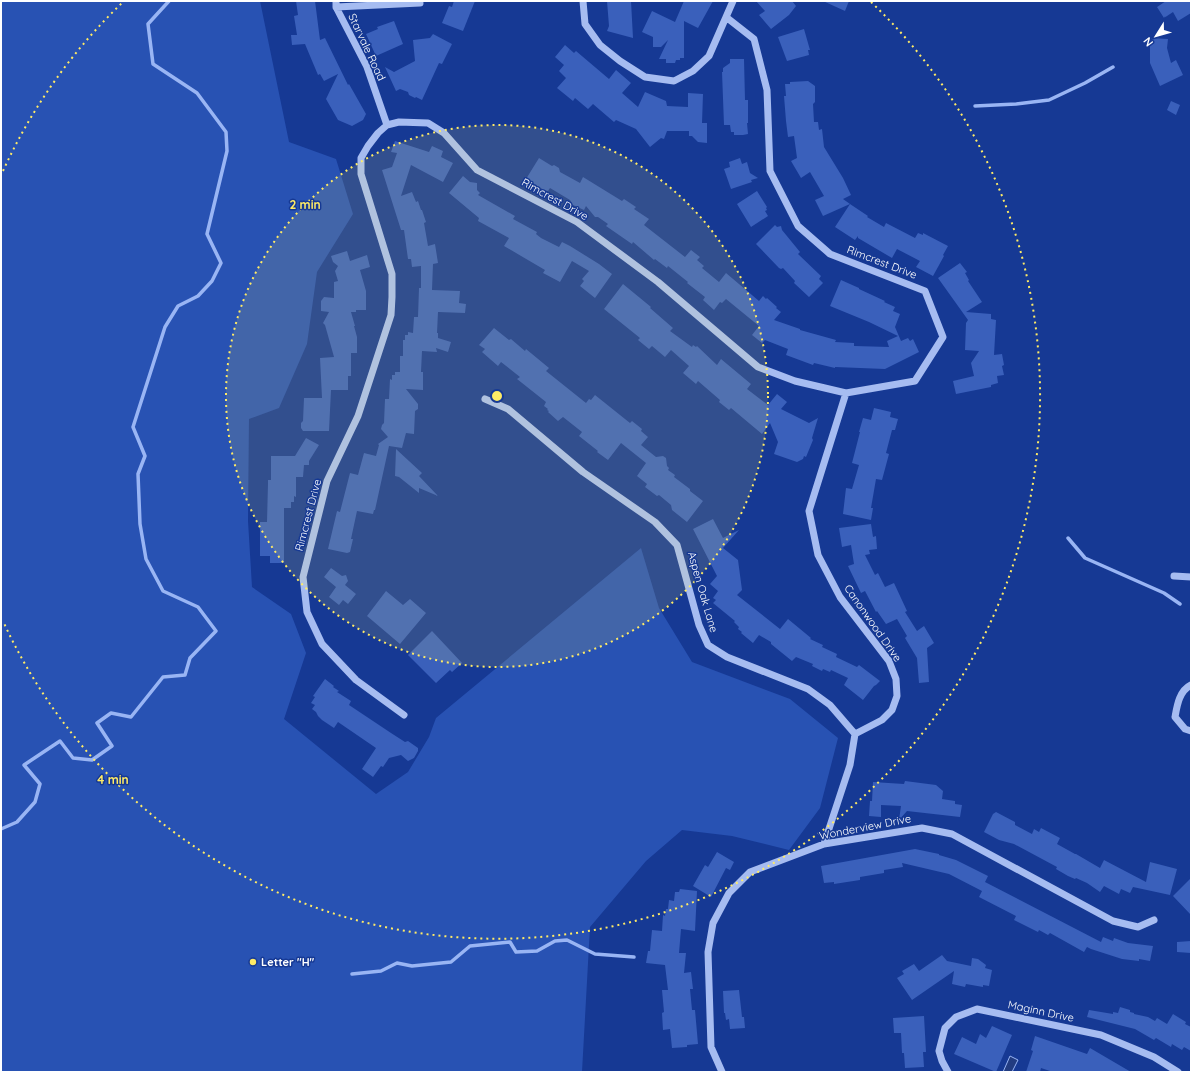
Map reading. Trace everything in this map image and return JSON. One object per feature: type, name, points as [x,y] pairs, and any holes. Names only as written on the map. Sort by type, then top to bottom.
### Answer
[{"type":"street","points":[[583,1],[585,24],[600,45],[620,61],[645,77],[674,81],[693,71],[709,56],[733,1]]},
{"type":"street","points":[[336,4],[420,3]]},
{"type":"street","name":"Starvale Road","points":[[336,4],[367,67],[387,124]]},
{"type":"street","name":"Rimcrest Drive","points":[[404,715],[356,680],[322,644],[306,612],[303,576],[327,481],[358,416],[391,315],[392,274],[361,174],[361,158],[368,146],[387,124],[399,122],[428,123],[444,132],[477,170],[576,222],[658,282],[758,367],[795,381],[846,393],[915,381],[942,337],[925,291],[830,254],[798,226],[770,171],[767,90],[754,39],[726,17]]},
{"type":"street","name":"Canonwood Drive","points":[[846,393],[809,511],[818,555],[840,597],[889,661],[896,679],[896,696],[892,710],[882,720],[855,734]]},
{"type":"street","name":"Aspen Oak Lane","points":[[485,399],[508,409],[583,472],[655,522],[678,545],[699,624],[708,645],[727,657],[808,689],[830,705],[855,734]]},
{"type":"street","points":[[1174,576],[1191,577]]},
{"type":"street","points":[[1191,685],[1178,701],[1175,717],[1186,729],[1191,731]]},
{"type":"street","points":[[824,844],[850,765],[855,734]]},
{"type":"street","name":"Wonderview Drive","points":[[722,1072],[711,1047],[708,952],[713,923],[729,893],[750,872],[824,844],[922,828],[952,834],[1113,921],[1138,928],[1154,920]]},
{"type":"street","name":"Maginn Drive","points":[[948,1072],[939,1051],[945,1028],[956,1017],[977,1009],[1101,1035],[1154,1057],[1178,1072]]},
{"type":"shaded area","points":[[1,1],[260,1],[289,142],[336,159],[353,214],[317,272],[307,344],[279,408],[249,419],[248,521],[252,587],[291,614],[306,653],[284,719],[376,794],[408,772],[429,737],[436,718],[641,548],[659,608],[692,662],[790,699],[838,738],[820,808],[789,850],[732,836],[682,830],[646,861],[590,927],[582,1072],[1,1072]]},
{"type":"shaded area","points":[[1010,1056],[1018,1060],[1012,1072],[1003,1072]]},
{"type":"building","points":[[296,1],[315,1],[320,40],[325,38],[348,85],[349,84],[366,114],[363,120],[352,126],[338,120],[326,99],[338,74],[324,81],[320,74],[318,75],[305,44],[292,45],[291,35],[297,35],[294,16],[298,15]]},
{"type":"building","points":[[454,1],[475,1],[463,31],[442,23],[449,6],[452,7]]},
{"type":"building","points":[[607,1],[631,1],[633,38],[607,31],[609,26]]},
{"type":"building","points":[[684,1],[713,1],[698,28],[684,21],[684,58],[676,60],[675,63],[666,63],[666,59],[659,59],[668,40],[661,47],[653,47],[653,37],[642,32],[652,11],[675,22]]},
{"type":"building","points":[[756,1],[792,1],[796,6],[789,15],[771,29],[759,15],[765,11]]},
{"type":"building","points":[[823,1],[849,1],[845,11]]},
{"type":"building","points":[[1166,1],[1191,1],[1191,13],[1178,21],[1173,12],[1164,18],[1157,7]]},
{"type":"building","points":[[394,21],[403,44],[376,56],[366,34],[378,29],[377,27]]},
{"type":"building","points":[[804,29],[810,50],[808,50],[809,55],[787,61],[778,37]]},
{"type":"building","points":[[433,34],[452,44],[442,64],[439,63],[422,100],[409,95],[408,92],[400,89],[396,91],[385,67],[394,72],[415,61],[413,40],[430,38]]},
{"type":"building","points":[[1150,38],[1168,39],[1167,48],[1171,63],[1176,60],[1183,75],[1160,86],[1150,63]]},
{"type":"building","points":[[565,45],[574,53],[576,51],[609,79],[616,70],[631,83],[622,93],[638,107],[645,92],[666,101],[667,106],[688,107],[688,93],[703,94],[702,123],[707,123],[707,143],[698,142],[692,136],[689,136],[689,131],[667,131],[664,139],[661,138],[650,147],[636,129],[616,120],[614,122],[593,104],[588,109],[575,98],[573,101],[557,88],[566,78],[559,71],[564,65],[555,57]]},
{"type":"building","points":[[730,59],[744,59],[745,100],[748,100],[748,134],[734,135],[734,132],[731,132],[730,125],[724,125],[722,72],[723,68],[730,63]]},
{"type":"building","points":[[808,81],[815,86],[815,102],[813,104],[814,122],[818,122],[819,130],[822,129],[824,147],[843,178],[851,195],[843,199],[850,204],[823,216],[815,200],[824,196],[810,172],[801,178],[791,161],[797,158],[794,136],[788,137],[786,121],[784,96],[786,96],[785,84],[790,84],[790,82]]},
{"type":"building","points":[[1171,101],[1180,105],[1176,115],[1167,110]]},
{"type":"building","points":[[395,141],[429,152],[432,146],[443,151],[441,157],[453,163],[443,182],[411,165],[401,196],[412,192],[416,202],[418,201],[426,222],[424,223],[428,246],[435,244],[438,263],[433,264],[432,290],[460,291],[459,303],[466,304],[465,313],[438,312],[438,338],[451,342],[448,352],[436,348],[437,352],[422,351],[421,372],[423,372],[423,390],[406,389],[418,404],[418,409],[415,411],[414,434],[406,433],[402,448],[389,446],[375,510],[373,514],[357,511],[351,539],[353,539],[350,552],[347,553],[328,549],[337,511],[340,512],[350,473],[358,475],[364,453],[376,456],[378,444],[388,437],[381,429],[384,423],[385,399],[389,399],[390,379],[392,380],[392,375],[395,375],[395,372],[400,372],[400,356],[403,356],[403,340],[405,340],[405,335],[408,335],[408,332],[413,333],[414,317],[418,317],[419,288],[421,288],[421,266],[412,267],[411,259],[408,259],[404,230],[401,230],[382,170],[392,167],[397,153],[391,152]]},
{"type":"building","points":[[539,158],[552,166],[554,165],[559,168],[560,172],[580,183],[583,177],[622,201],[624,199],[636,207],[634,209],[649,219],[644,225],[685,257],[691,250],[700,257],[697,260],[704,266],[702,268],[719,282],[726,273],[759,301],[763,296],[766,299],[767,298],[781,312],[774,320],[800,330],[836,340],[835,342],[854,343],[854,346],[889,347],[887,341],[898,336],[830,306],[841,280],[895,307],[893,311],[900,314],[895,327],[901,341],[908,338],[910,341],[913,339],[919,352],[885,369],[835,368],[814,363],[813,365],[786,355],[788,349],[765,340],[762,343],[752,335],[759,326],[726,299],[722,303],[720,302],[714,310],[703,300],[705,297],[687,283],[688,282],[668,266],[667,268],[655,259],[654,260],[633,242],[632,244],[606,226],[608,224],[598,217],[595,217],[586,206],[584,210],[573,205],[570,200],[550,188],[548,191],[544,190],[526,179]]},
{"type":"building","points":[[740,158],[742,164],[747,162],[750,173],[758,178],[751,180],[752,182],[731,189],[724,169],[730,167],[729,162]]},
{"type":"building","points":[[463,176],[470,182],[477,183],[477,190],[480,193],[478,195],[515,216],[513,219],[537,232],[536,234],[541,238],[559,247],[562,242],[570,246],[612,274],[595,298],[580,286],[584,281],[582,279],[589,271],[572,261],[560,282],[543,273],[545,270],[504,246],[509,238],[478,221],[479,218],[449,193]]},
{"type":"building","points":[[757,191],[767,207],[767,210],[765,211],[768,216],[751,227],[737,204]]},
{"type":"building","points":[[850,204],[868,216],[867,217],[884,227],[886,223],[915,238],[918,233],[923,235],[923,233],[948,246],[933,276],[916,267],[920,261],[897,249],[892,258],[858,238],[858,236],[855,240],[835,227]]},
{"type":"building","points":[[775,225],[777,227],[781,226],[782,230],[800,252],[798,254],[821,276],[819,279],[823,283],[809,297],[794,283],[795,281],[783,268],[779,268],[756,244]]},
{"type":"building","points":[[347,251],[350,261],[367,255],[370,267],[360,270],[366,291],[366,310],[356,310],[356,312],[351,312],[357,337],[357,353],[351,353],[351,376],[348,376],[348,390],[331,390],[329,431],[303,431],[301,428],[301,423],[303,421],[304,398],[322,398],[320,358],[334,357],[325,325],[323,323],[329,312],[321,311],[321,301],[324,297],[334,298],[334,282],[338,281],[335,271],[338,266],[333,262],[331,256]]},
{"type":"building","points":[[960,263],[967,272],[965,273],[969,280],[968,281],[982,302],[966,312],[991,314],[991,319],[996,320],[994,355],[1002,354],[1004,375],[997,376],[998,383],[991,385],[991,387],[956,394],[953,381],[974,376],[971,363],[979,351],[965,350],[966,323],[968,320],[938,278]]},
{"type":"building","points":[[623,284],[651,307],[650,308],[673,328],[670,331],[692,347],[693,345],[696,347],[697,346],[717,365],[721,359],[751,384],[747,389],[768,405],[777,394],[787,402],[781,409],[809,423],[818,418],[812,438],[813,440],[806,457],[804,456],[803,459],[797,462],[774,454],[778,442],[770,423],[762,434],[731,408],[729,410],[719,402],[720,400],[698,381],[696,384],[683,373],[689,366],[671,350],[665,357],[652,346],[649,349],[638,340],[640,338],[604,309]]},
{"type":"building","points":[[494,328],[509,340],[511,339],[525,351],[526,349],[549,368],[546,371],[586,403],[595,395],[630,423],[632,421],[642,429],[641,431],[648,437],[641,445],[656,457],[663,456],[666,458],[667,466],[669,468],[668,470],[675,475],[674,477],[703,501],[687,522],[672,510],[671,505],[659,495],[657,496],[645,487],[647,484],[637,476],[646,463],[621,443],[608,460],[579,436],[582,432],[563,417],[558,421],[548,412],[548,409],[544,406],[546,402],[517,379],[520,377],[501,362],[498,366],[482,352],[485,349],[479,345]]},
{"type":"building","points":[[874,408],[891,412],[890,417],[898,419],[895,430],[892,430],[886,453],[889,454],[882,480],[876,479],[871,508],[873,508],[871,520],[843,514],[846,488],[852,489],[859,465],[852,463],[863,418],[871,420]]},
{"type":"building","points":[[306,438],[319,445],[309,461],[309,465],[304,465],[303,477],[296,477],[296,497],[294,496],[294,502],[291,502],[291,508],[284,508],[284,563],[270,563],[270,556],[260,556],[260,522],[267,522],[268,480],[271,480],[271,456],[295,456]]},
{"type":"building","points":[[396,449],[422,473],[419,476],[438,496],[419,488],[419,493],[399,477],[395,476]]},
{"type":"building","points":[[713,519],[723,538],[739,530],[723,548],[738,560],[742,590],[737,595],[780,629],[788,619],[811,638],[810,639],[837,654],[836,657],[857,667],[859,665],[880,681],[863,700],[844,685],[848,678],[831,670],[830,672],[823,669],[822,671],[812,666],[813,664],[796,657],[792,661],[771,644],[771,642],[759,635],[753,643],[741,633],[742,632],[738,629],[739,627],[734,622],[735,621],[713,603],[716,600],[713,598],[718,591],[710,584],[717,576],[693,529]]},
{"type":"building","points":[[871,524],[873,537],[876,536],[877,549],[869,550],[870,554],[865,555],[875,575],[878,573],[885,587],[894,583],[907,611],[905,612],[917,631],[924,626],[934,643],[927,648],[929,682],[919,683],[917,658],[905,638],[907,636],[897,619],[886,624],[877,611],[876,612],[865,591],[861,593],[848,566],[854,564],[851,545],[842,547],[839,528]]},
{"type":"building","points":[[331,568],[342,576],[346,575],[348,581],[345,585],[356,594],[348,604],[343,600],[339,605],[329,597],[336,587],[324,577]]},
{"type":"building","points":[[386,591],[403,605],[410,599],[426,613],[400,644],[367,616]]},
{"type":"building","points":[[432,631],[462,663],[452,672],[450,670],[436,683],[408,655]]},
{"type":"building","points":[[325,679],[339,691],[337,692],[351,701],[349,705],[405,742],[408,741],[418,748],[414,758],[408,761],[401,755],[389,758],[383,767],[381,766],[373,777],[362,769],[376,748],[338,722],[334,728],[322,720],[312,709],[315,705],[311,703],[315,697],[313,696]]},
{"type":"building","points":[[905,781],[936,785],[943,791],[942,799],[955,801],[955,804],[962,805],[960,817],[907,811],[899,820],[901,806],[881,805],[881,817],[869,816],[870,801],[872,801],[873,782],[904,784]]},
{"type":"building","points":[[996,812],[1015,822],[1015,825],[1032,834],[1034,829],[1039,832],[1041,828],[1060,838],[1057,844],[1100,868],[1104,860],[1146,882],[1150,862],[1177,869],[1170,895],[1133,887],[1130,893],[1121,889],[1119,894],[1104,886],[1100,892],[1087,883],[1068,876],[1056,869],[1057,867],[1014,844],[999,840],[984,832],[993,814]]},
{"type":"building","points":[[915,849],[939,854],[956,860],[988,876],[985,882],[1101,942],[1103,937],[1113,941],[1114,938],[1128,943],[1153,946],[1150,961],[1139,959],[1139,961],[1122,959],[1087,947],[1084,952],[1050,933],[1048,935],[1039,930],[1038,932],[1014,920],[1016,916],[979,897],[982,891],[949,874],[902,863],[903,867],[884,870],[884,873],[860,877],[860,880],[834,884],[834,882],[824,883],[821,866]]},
{"type":"building","points":[[717,852],[734,862],[730,870],[726,868],[711,897],[693,886],[705,865],[708,867]]},
{"type":"building","points":[[1191,878],[1191,915],[1173,896]]},
{"type":"building","points":[[680,889],[697,891],[695,931],[681,929],[679,953],[686,953],[684,973],[691,972],[693,989],[690,989],[692,1010],[695,1010],[698,1044],[687,1045],[687,1047],[672,1048],[670,1029],[663,1030],[662,1013],[664,1012],[662,990],[668,990],[665,965],[646,963],[648,951],[650,951],[652,930],[662,931],[663,915],[665,916],[666,909],[668,909],[669,900],[674,901],[675,892],[679,892]]},
{"type":"building","points":[[1191,941],[1191,953],[1177,952],[1177,942]]},
{"type":"building","points":[[942,955],[947,961],[971,966],[972,958],[978,959],[986,965],[985,968],[992,970],[989,986],[983,985],[983,987],[966,984],[965,987],[952,984],[954,971],[912,1000],[897,978],[904,974],[902,971],[914,964],[919,971]]},
{"type":"building","points":[[739,990],[742,1017],[744,1017],[745,1028],[730,1029],[729,1019],[726,1020],[724,1013],[723,991]]},
{"type":"building","points":[[1120,1007],[1130,1010],[1130,1012],[1134,1014],[1148,1017],[1155,1021],[1157,1018],[1167,1024],[1173,1014],[1186,1022],[1185,1024],[1191,1027],[1191,1051],[1184,1047],[1182,1050],[1172,1044],[1171,1047],[1156,1038],[1154,1040],[1135,1029],[1087,1017],[1089,1010],[1113,1014],[1113,1012],[1118,1013]]},
{"type":"building","points":[[924,1016],[926,1052],[923,1052],[924,1067],[905,1068],[904,1053],[902,1053],[901,1033],[894,1033],[893,1018]]},
{"type":"building","points":[[992,1026],[1012,1035],[996,1072],[954,1054],[962,1037],[976,1044],[980,1034],[986,1038]]},
{"type":"building","points":[[1035,1036],[1087,1054],[1090,1048],[1131,1072],[1053,1072],[1041,1068],[1040,1072],[1026,1072],[1033,1051],[1031,1050]]},
{"type":"waterway","points":[[1,829],[17,822],[35,802],[40,784],[24,765],[60,741],[73,758],[92,760],[112,746],[97,723],[111,713],[131,717],[163,677],[185,675],[190,658],[216,631],[198,607],[163,591],[146,559],[140,524],[138,474],[145,456],[133,427],[165,327],[178,306],[198,296],[212,281],[221,263],[207,234],[227,151],[226,132],[197,93],[153,64],[148,24],[169,1]]},
{"type":"waterway","points":[[975,106],[1016,104],[1049,100],[1085,83],[1113,67]]},
{"type":"waterway","points":[[1068,538],[1085,558],[1164,593],[1180,604]]},
{"type":"waterway","points":[[352,974],[381,971],[397,963],[412,966],[451,962],[470,946],[510,942],[516,952],[537,951],[555,941],[567,940],[595,954],[634,957]]},
{"type":"place","name":"Letter \"H\"","points":[[253,962]]}]
